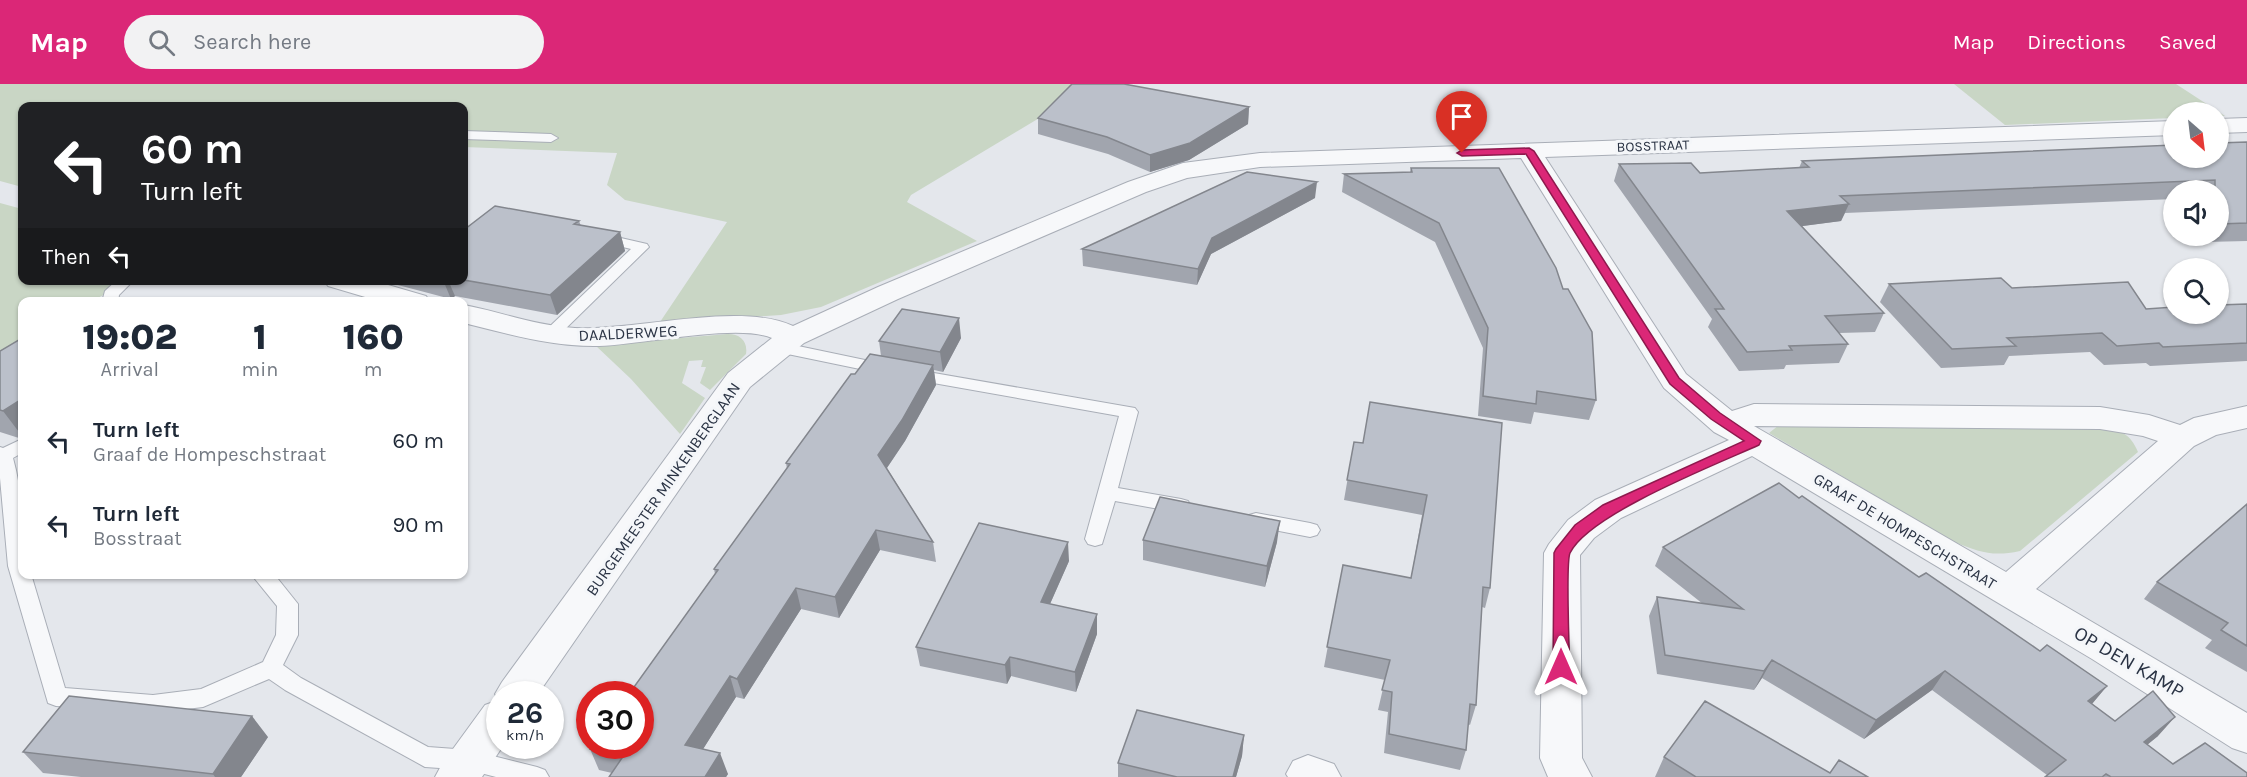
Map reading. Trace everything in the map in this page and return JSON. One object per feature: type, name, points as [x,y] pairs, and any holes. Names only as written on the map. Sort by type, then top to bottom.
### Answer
[{"type":"street","points":[[2229,126],[2247,125]]},
{"type":"street","name":"BOSSTRAAT","points":[[1137,187],[1184,171],[1260,160],[2163,128]]},
{"type":"street","name":"GRAAF DE HOMPESCHSTRAAT","points":[[1529,151],[1675,381],[1740,433],[2008,592],[2182,438],[2206,426],[2247,417]]},
{"type":"street","name":"BURGEMEESTER MINKENBERGLAAN","points":[[525,681],[739,380],[786,342],[888,293],[1137,187]]},
{"type":"street","points":[[356,285],[398,297]]},
{"type":"street","name":"DAALDERWEG","points":[[468,315],[551,334],[616,337],[729,325],[775,328],[786,342]]},
{"type":"street","points":[[1570,777],[1561,758],[1562,553],[1581,529],[1608,509],[1740,433],[1754,415],[2100,418],[2149,426],[2182,438]]},
{"type":"street","name":"OP DEN KAMP","points":[[2008,592],[2170,684],[2247,735]]},
{"type":"street","points":[[463,769],[486,737]]},
{"type":"lane","points":[[468,135],[551,138]]},
{"type":"lane","points":[[551,334],[642,247],[598,237]]},
{"type":"lane","points":[[111,297],[121,285]]},
{"type":"lane","points":[[786,342],[891,370],[1129,412],[1095,539]]},
{"type":"lane","points":[[18,447],[2,454],[10,480],[18,566]]},
{"type":"lane","points":[[1108,493],[1198,509]]},
{"type":"lane","points":[[1242,518],[1310,530]]},
{"type":"lane","points":[[22,579],[56,698],[153,704],[203,698],[272,668],[287,636],[288,604],[266,579]]},
{"type":"lane","points":[[272,668],[293,684],[425,757],[463,769],[537,777]]},
{"type":"green space","points":[[0,84],[1096,84],[911,195],[907,202],[977,241],[821,307],[781,315],[683,321],[658,325],[727,222],[625,200],[607,185],[617,153],[468,147],[468,102],[18,102],[18,186],[0,181]]},
{"type":"green space","points":[[1954,84],[2176,84],[2204,102],[2163,102],[2163,118],[2005,125]]},
{"type":"green space","points":[[0,203],[18,208],[18,285],[122,285],[100,297],[18,297],[18,342],[0,353]]},
{"type":"green space","points":[[728,334],[742,339],[746,345],[746,354],[710,390],[700,383],[706,367],[701,367],[703,360],[689,361],[682,383],[705,398],[680,434],[631,379],[595,345]]},
{"type":"green space","points":[[1783,422],[2102,425],[2128,437],[2138,452],[2020,551],[1994,553],[1979,551],[1954,542],[1769,433]]},
{"type":"building","points":[[1072,84],[1124,84],[1249,107],[1190,143],[1150,155],[1107,137],[1038,118]]},
{"type":"building","points":[[2247,142],[2247,223],[2229,224],[2229,180],[2163,180],[2163,182],[1840,196],[1849,204],[1787,211],[1884,313],[1825,316],[1848,344],[1789,346],[1792,350],[1747,352],[1715,309],[1724,309],[1619,164],[1691,163],[1700,173],[1809,167],[1802,161],[2163,145],[2163,168],[2229,168],[2229,143]]},
{"type":"building","points":[[1411,168],[1499,168],[1556,268],[1563,289],[1568,289],[1592,332],[1596,400],[1537,391],[1536,404],[1483,396],[1488,328],[1439,223],[1344,174],[1412,172]]},
{"type":"building","points":[[1247,172],[1317,182],[1212,238],[1198,269],[1082,249]]},
{"type":"building","points":[[495,206],[579,221],[574,224],[620,232],[550,295],[468,281],[468,227]]},
{"type":"building","points":[[2001,278],[2012,288],[2128,282],[2146,309],[2163,308],[2163,324],[2229,324],[2229,305],[2247,304],[2247,343],[2163,347],[2159,343],[2117,346],[2102,333],[2007,338],[2016,346],[1952,349],[1889,284]]},
{"type":"building","points":[[902,309],[959,318],[940,352],[879,341]]},
{"type":"building","points":[[18,340],[18,402],[3,411],[0,410],[0,351]]},
{"type":"building","points":[[870,354],[933,365],[902,420],[878,455],[933,542],[876,530],[835,597],[796,588],[737,679],[730,676],[685,745],[720,753],[705,777],[609,777],[621,759],[654,759],[654,681],[638,681],[718,570],[714,569],[790,464],[786,463],[851,374],[855,374]]},
{"type":"building","points":[[1370,402],[1502,423],[1490,588],[1483,587],[1476,705],[1470,704],[1466,750],[1389,734],[1392,692],[1382,690],[1390,660],[1327,647],[1343,565],[1411,578],[1427,495],[1347,480],[1354,442],[1363,443]]},
{"type":"building","points":[[1779,483],[1799,498],[1802,496],[1919,577],[1926,573],[2040,651],[2047,645],[2107,686],[2088,701],[2115,721],[2153,691],[2175,717],[2144,742],[2173,764],[2205,743],[2247,773],[2247,777],[2111,777],[2106,774],[2102,777],[2045,777],[2066,760],[1945,671],[1876,720],[1772,660],[1764,671],[1665,655],[1657,597],[1743,609],[1663,547]]},
{"type":"building","points":[[1160,497],[1280,521],[1267,566],[1143,540]]},
{"type":"building","points":[[2247,504],[2247,646],[2221,630],[2228,623],[2157,582]]},
{"type":"building","points":[[979,523],[1068,542],[1041,602],[1097,614],[1075,672],[1010,657],[1005,665],[916,647]]},
{"type":"building","points":[[69,696],[252,716],[213,774],[23,752]]},
{"type":"building","points":[[1705,701],[1830,773],[1839,760],[1868,777],[1696,777],[1664,757]]},
{"type":"building","points":[[1137,710],[1244,735],[1233,777],[1177,777],[1118,763]]},
{"type":"route","points":[[1462,153],[1529,151],[1675,381],[1726,424],[1755,441],[1608,509],[1581,529],[1562,553],[1561,667]]}]
